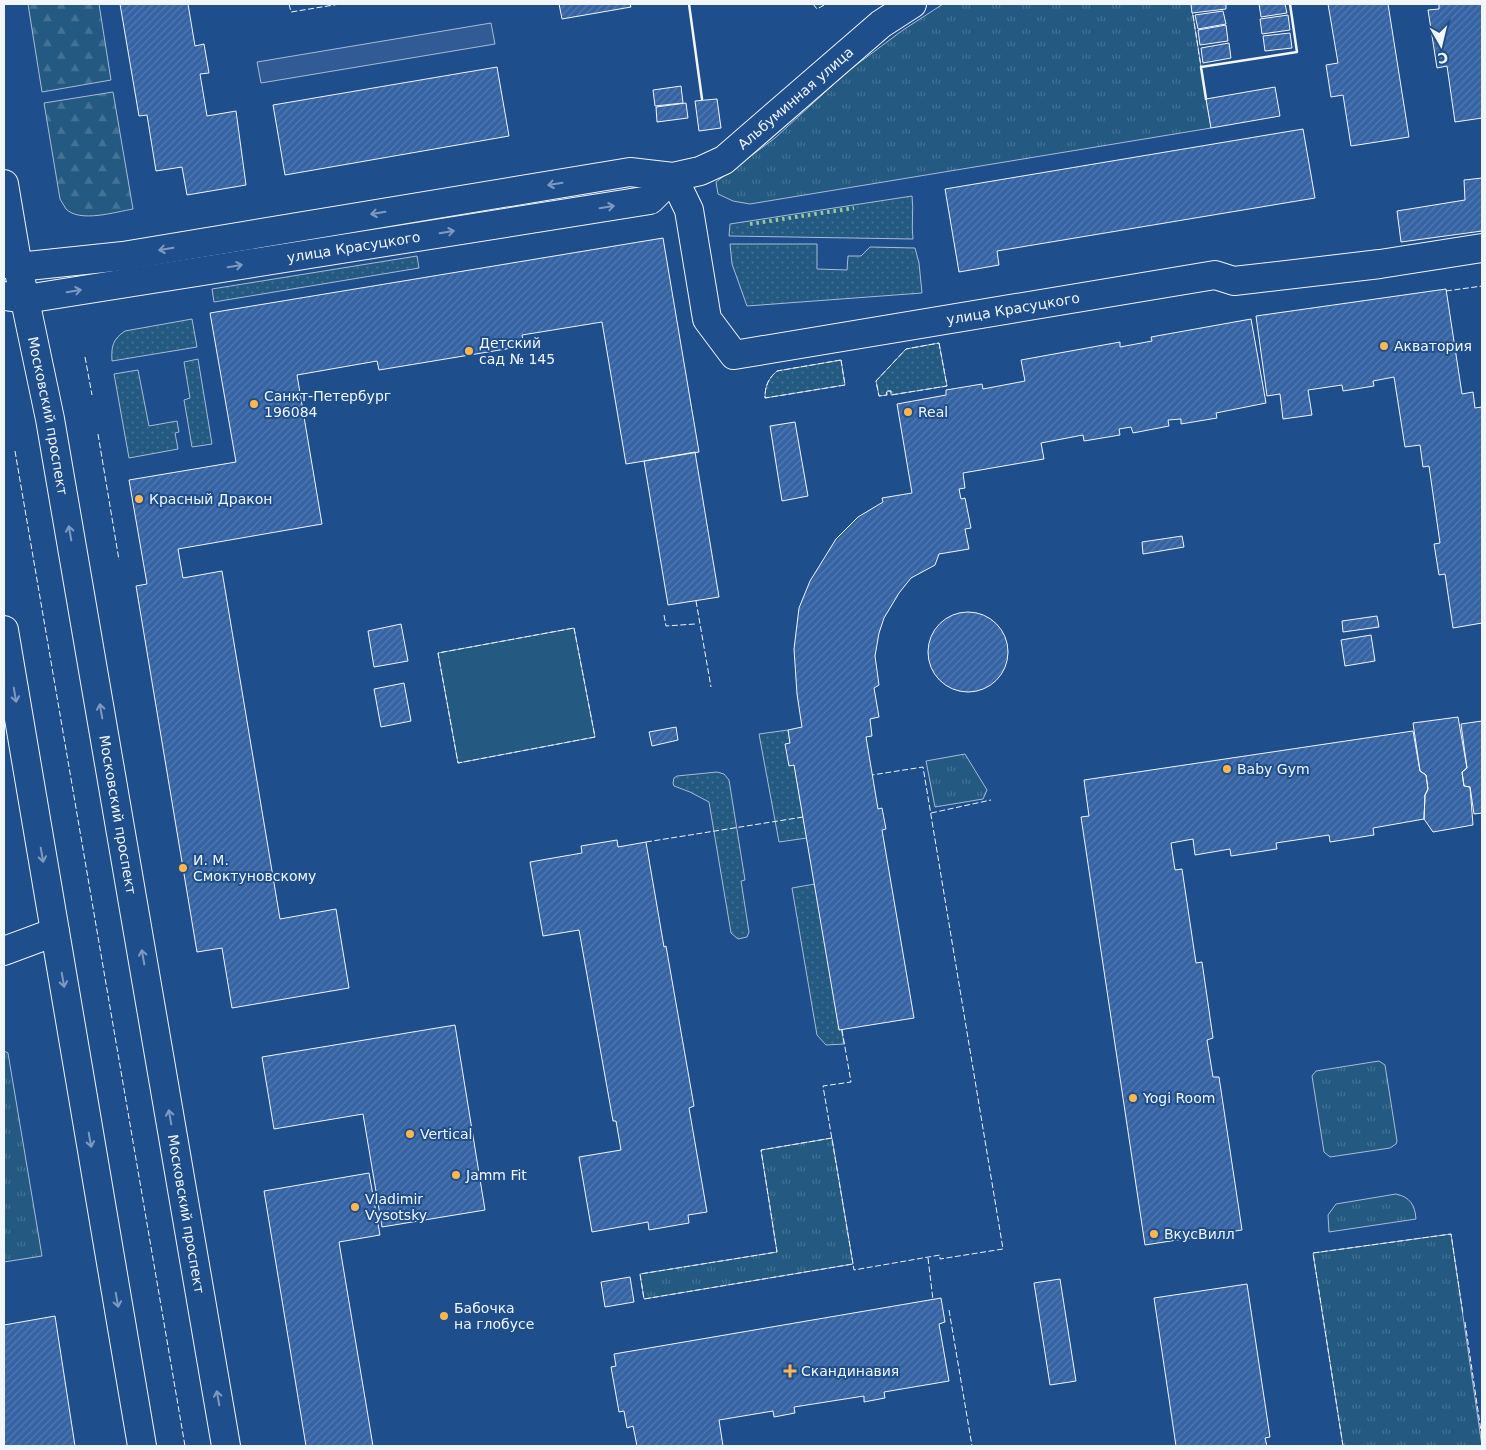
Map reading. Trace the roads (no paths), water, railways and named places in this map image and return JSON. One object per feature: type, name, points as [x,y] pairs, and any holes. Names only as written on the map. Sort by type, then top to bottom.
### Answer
[{"type":"street","name":"Альбуминная улица","points":[[673,177],[700,171],[724,160],[881,24],[912,4]]},
{"type":"street","name":"улица Красуцкого","points":[[11,265],[123,256],[630,172],[673,177]]},
{"type":"street","name":"улица Красуцкого","points":[[673,177],[689,210],[707,319],[734,354],[1214,276],[1234,281],[1380,264],[1482,248]]},
{"type":"street","name":"улица Красуцкого","points":[[15,297],[650,200],[673,177]]},
{"type":"street","name":"Московский проспект","points":[[4,184],[15,297],[50,419],[226,1446]]},
{"type":"street","points":[[4,630],[142,1446]]},
{"type":"street","points":[[4,951],[55,932]]},
{"type":"place","name":"Акватория","points":[[1384,346]]},
{"type":"place","name":"Детский сад № 145","points":[[469,351]]},
{"type":"place","name":"Санкт-Петербург 196084","points":[[254,404]]},
{"type":"place","name":"Real","points":[[908,412]]},
{"type":"place","name":"Красный Дракон","points":[[139,499]]},
{"type":"place","name":"Baby Gym","points":[[1227,769]]},
{"type":"place","name":"И. М. Смоктуновскому","points":[[183,868]]},
{"type":"place","name":"Yogi Room","points":[[1133,1098]]},
{"type":"place","name":"Vertical","points":[[410,1134]]},
{"type":"place","name":"Jamm Fit","points":[[456,1175]]},
{"type":"place","name":"Vladimir Vysotsky","points":[[355,1207]]},
{"type":"place","name":"ВкусВилл","points":[[1154,1234]]},
{"type":"place","name":"Бабочка на глобусе","points":[[444,1316]]},
{"type":"place","name":"Скандинавия","points":[[790,1371]]}]
